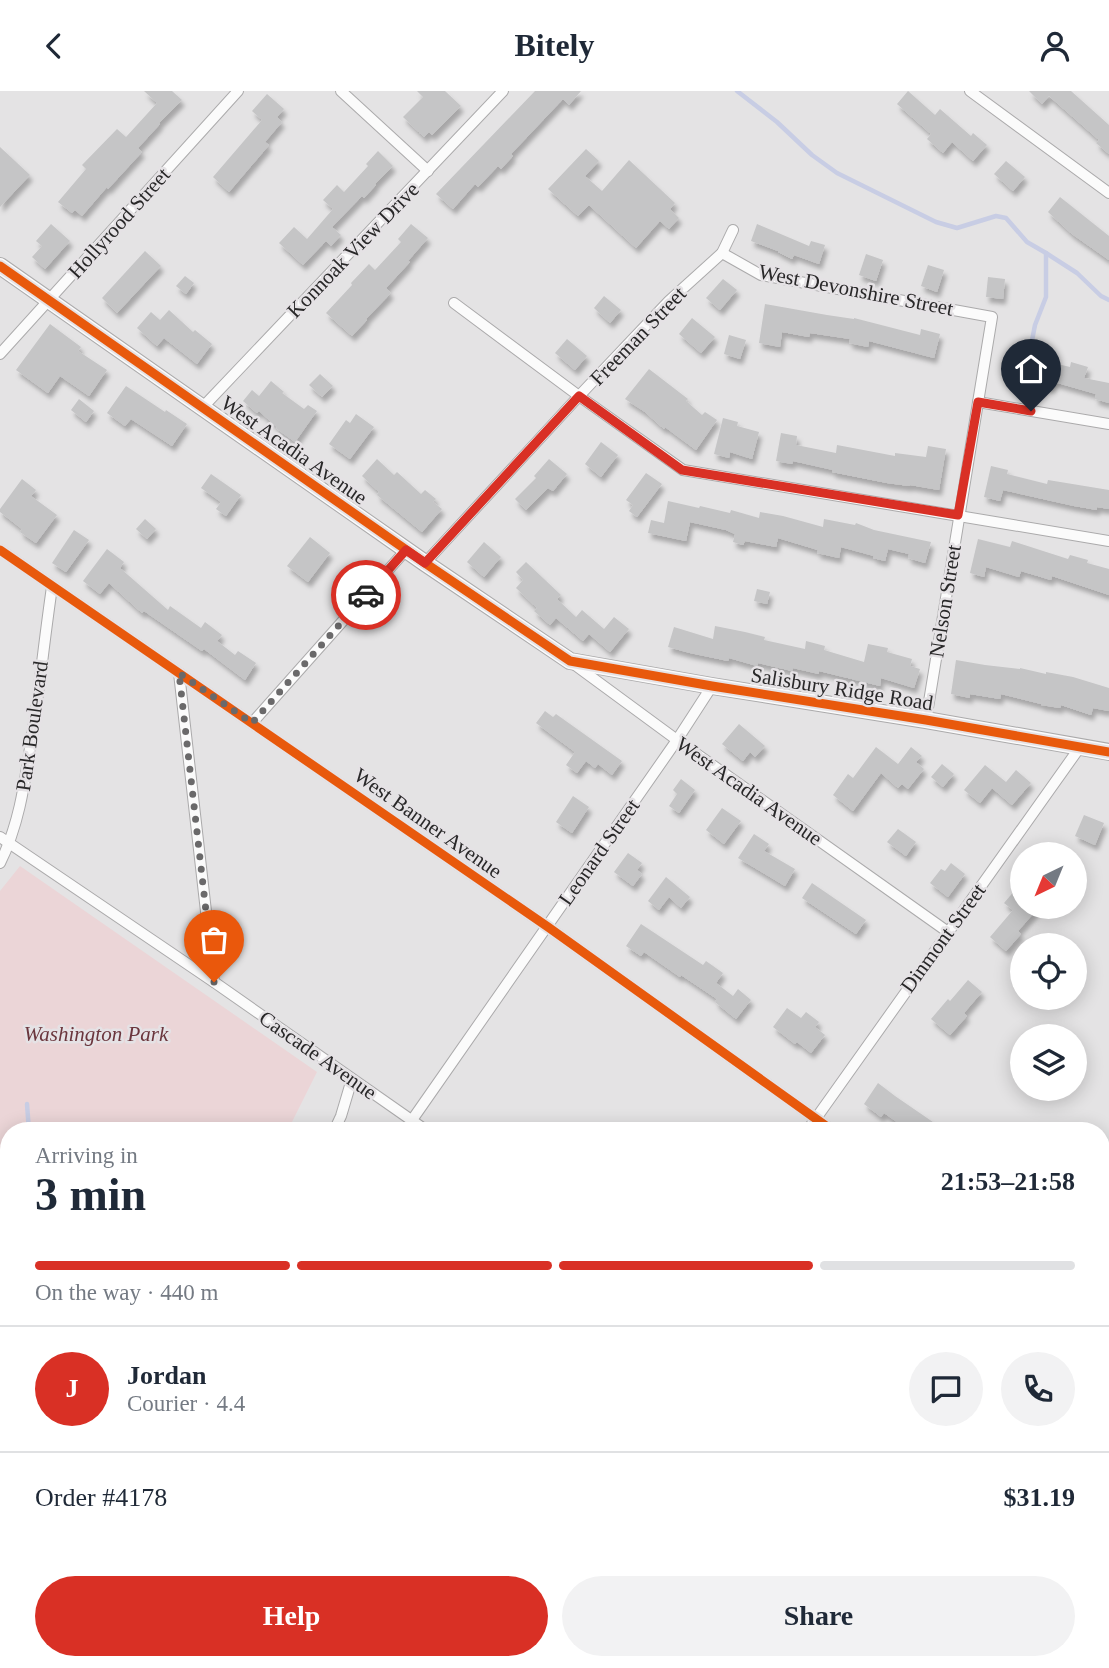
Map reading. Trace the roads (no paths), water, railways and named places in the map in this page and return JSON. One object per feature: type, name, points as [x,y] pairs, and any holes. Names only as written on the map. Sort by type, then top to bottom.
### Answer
[{"type":"street","name":"Hollyrood Street","points":[[0,354],[238,91]]},
{"type":"street","points":[[341,91],[428,171]]},
{"type":"street","name":"Konnoak View Drive","points":[[202,408],[503,91]]},
{"type":"street","points":[[970,91],[1109,193]]},
{"type":"street","name":"Freeman Street","points":[[425,563],[669,301],[722,253],[733,230]]},
{"type":"street","name":"West Devonshire Street","points":[[722,253],[761,275],[992,317]]},
{"type":"street","name":"West Acadia Avenue","points":[[0,265],[406,550],[570,661],[947,932]]},
{"type":"street","points":[[454,303],[682,470],[1109,541]]},
{"type":"street","name":"Nelson Street","points":[[926,720],[992,317]]},
{"type":"street","points":[[978,402],[1109,424]]},
{"type":"street","name":"West Banner Avenue","points":[[0,550],[548,927],[821,1122]]},
{"type":"street","points":[[252,723],[406,550]]},
{"type":"street","name":"Park Boulevard","points":[[0,863],[26,779],[52,587]]},
{"type":"street","name":"Salisbury Ridge Road","points":[[570,661],[1109,752]]},
{"type":"street","points":[[179,673],[214,982]]},
{"type":"street","name":"Leonard Street","points":[[412,1120],[712,687]]},
{"type":"street","name":"Dinmont Street","points":[[813,1122],[1080,747]]},
{"type":"street","name":"Cascade Avenue","points":[[5,840],[415,1122]]},
{"type":"street","points":[[338,1122],[352,1079]]},
{"type":"waterway","points":[[737,91],[837,173],[936,222],[957,228],[996,216],[1006,218],[1027,242],[1077,273],[1101,296],[1109,300]]},
{"type":"waterway","points":[[1030,351],[1035,325],[1046,297],[1046,253]]},
{"type":"waterway","points":[[27,1104],[28,1122]]},
{"type":"park label","name":"Washington Park","points":[[96,1034]]}]
